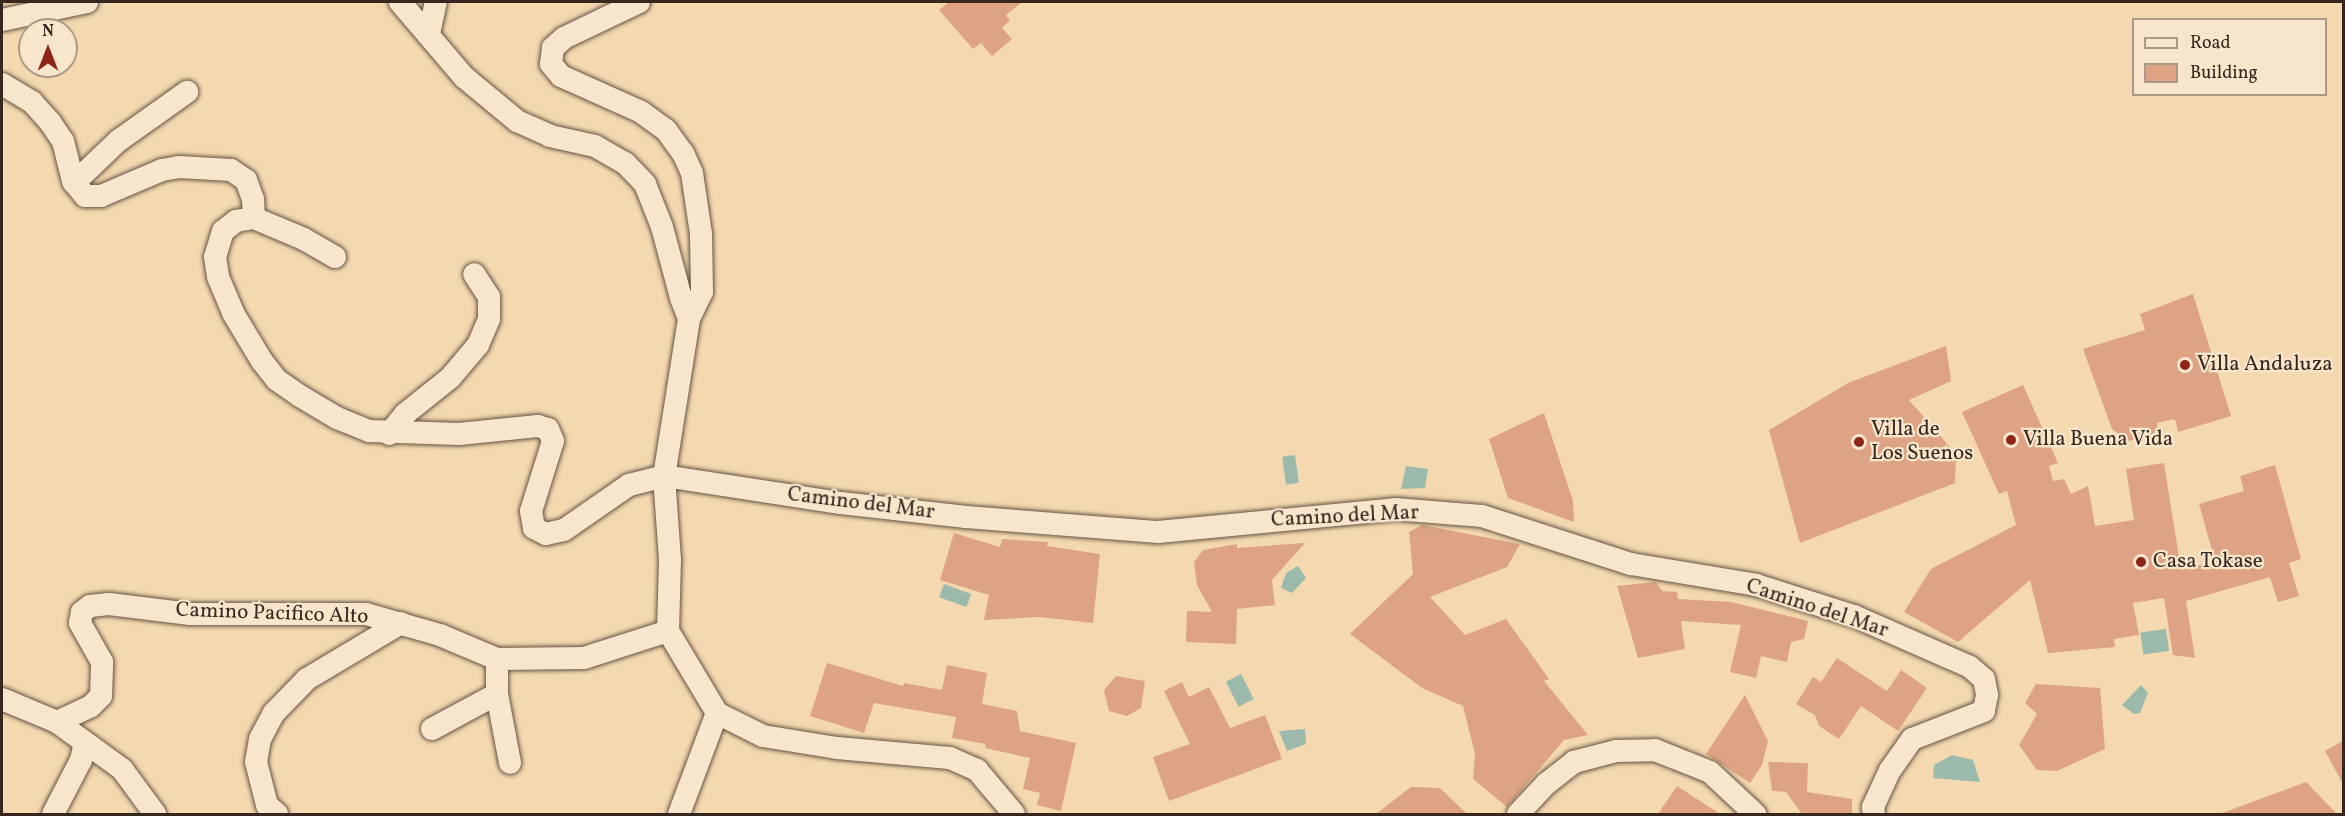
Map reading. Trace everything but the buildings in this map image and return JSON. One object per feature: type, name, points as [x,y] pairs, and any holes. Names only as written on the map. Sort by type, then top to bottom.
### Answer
[{"type":"street","points":[[2,20],[87,2]]},
{"type":"street","points":[[400,2],[464,77],[516,121],[550,136],[595,146],[625,163],[645,184],[662,227],[689,319]]},
{"type":"street","points":[[429,34],[436,2]]},
{"type":"street","points":[[639,2],[564,38],[553,48],[550,63],[561,76],[641,112],[666,130],[683,153],[692,173],[700,234],[702,292],[689,319],[664,476],[670,560],[668,631],[717,713],[763,736],[837,748],[950,758],[977,770],[1014,814]]},
{"type":"street","points":[[2,84],[32,102],[50,122],[63,141],[74,183],[85,196],[101,196],[162,170],[179,167],[231,170],[246,180],[253,200],[254,218]]},
{"type":"street","points":[[74,183],[118,141],[188,92]]},
{"type":"street","points":[[335,257],[304,238],[254,218],[227,226],[216,244],[218,277],[233,313],[262,361],[277,380],[337,418],[369,431],[389,434],[459,434],[538,426],[548,429],[553,441],[531,511],[534,528],[546,534],[564,530],[629,485],[664,476]]},
{"type":"street","points":[[389,434],[405,414],[450,378],[478,345],[489,319],[489,297],[474,274]]},
{"type":"street","name":"Camino del Mar","points":[[664,476],[841,503],[966,517],[1158,532],[1395,509],[1482,516],[1631,564],[1756,585],[1854,616],[1970,667],[1984,679],[1987,695],[1984,711],[1912,739],[1890,770],[1874,807],[1874,814]]},
{"type":"street","name":"Camino Pacifico Alto","points":[[57,722],[92,706],[101,696],[102,662],[80,622],[82,612],[90,606],[109,604],[190,615],[366,614],[440,635],[496,658],[584,658],[668,631]]},
{"type":"street","points":[[277,814],[267,805],[256,762],[260,739],[274,713],[307,679],[401,623]]},
{"type":"street","points":[[496,658],[497,694],[510,763]]},
{"type":"street","points":[[432,729],[497,694]]},
{"type":"street","points":[[2,699],[57,722],[122,769],[155,814]]},
{"type":"street","points":[[679,814],[717,713]]},
{"type":"street","points":[[53,814],[81,760],[85,743]]},
{"type":"street","points":[[1518,814],[1546,784],[1574,762],[1616,752],[1655,750],[1710,772],[1755,814]]},
{"type":"shaded area","points":[[1295,455],[1299,483],[1286,485],[1282,457]]},
{"type":"shaded area","points":[[1406,466],[1428,469],[1425,488],[1401,489]]},
{"type":"shaded area","points":[[1298,566],[1306,578],[1292,593],[1281,588],[1286,573]]},
{"type":"shaded area","points":[[944,584],[971,594],[966,607],[939,597]]},
{"type":"shaded area","points":[[2166,629],[2169,651],[2143,654],[2140,633]]},
{"type":"shaded area","points":[[1241,674],[1254,699],[1239,707],[1226,682]]},
{"type":"shaded area","points":[[2141,685],[2148,693],[2140,713],[2134,714],[2122,705]]},
{"type":"shaded area","points":[[1305,729],[1306,744],[1287,751],[1279,731]]},
{"type":"shaded area","points":[[1952,755],[1973,760],[1980,782],[1933,778],[1934,765]]},
{"type":"place","name":"Villa Andaluza","points":[[2185,365]]},
{"type":"place","name":"Villa Buena Vida","points":[[2011,440]]},
{"type":"place","name":"Villa de Los Suenos","points":[[1859,442]]},
{"type":"place","name":"Casa Tokase","points":[[2141,562]]}]
